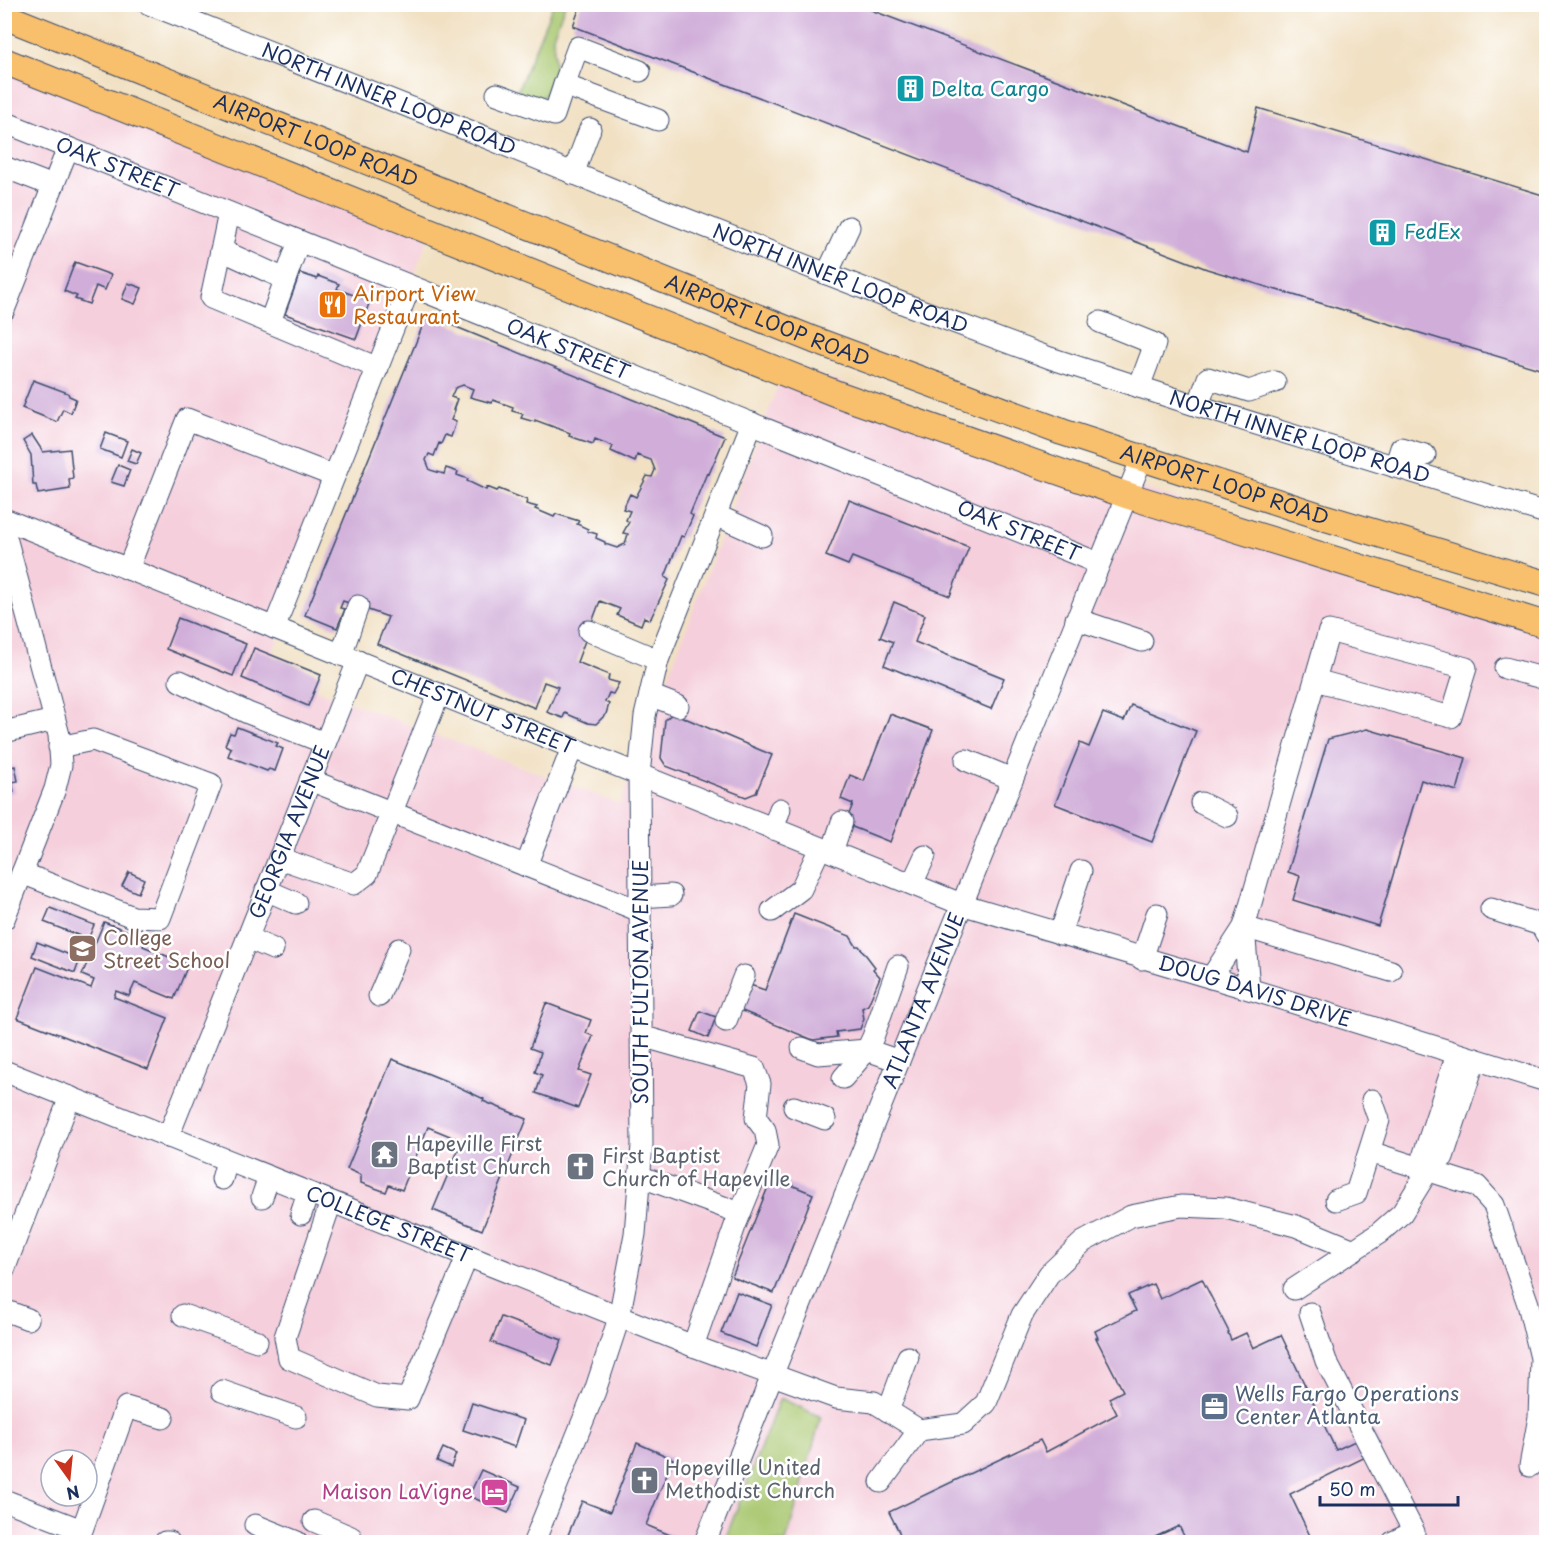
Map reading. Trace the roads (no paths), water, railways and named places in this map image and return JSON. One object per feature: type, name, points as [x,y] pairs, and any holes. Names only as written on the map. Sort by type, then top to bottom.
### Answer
[{"type":"main road","name":"AIRPORT LOOP ROAD","points":[[4,16],[814,340],[1062,432],[1326,518],[1546,584]]},
{"type":"main road","name":"AIRPORT LOOP ROAD","points":[[4,62],[837,394],[1126,495],[1546,625]]},
{"type":"street","name":"NORTH INNER LOOP ROAD","points":[[149,4],[827,274],[1050,358],[1546,513]]},
{"type":"street","points":[[497,94],[554,115],[578,47],[640,71]]},
{"type":"street","points":[[564,85],[658,120]]},
{"type":"street","name":"OAK STREET","points":[[4,122],[1098,563]]},
{"type":"street","points":[[573,174],[590,129]]},
{"type":"street","points":[[4,310],[14,262],[53,186],[68,148]]},
{"type":"street","points":[[4,167],[53,186]]},
{"type":"street","points":[[229,213],[211,297],[378,368]]},
{"type":"street","points":[[827,274],[849,227]]},
{"type":"street","points":[[270,322],[299,241]]},
{"type":"street","points":[[221,250],[285,279]]},
{"type":"street","points":[[274,628],[410,286]]},
{"type":"street","points":[[1100,322],[1155,344],[1139,387]]},
{"type":"street","points":[[1198,406],[1208,378],[1249,390],[1275,382]]},
{"type":"street","points":[[128,569],[187,419],[334,476]]},
{"type":"street","name":"SOUTH FULTON AVENUE","points":[[534,1542],[595,1391],[619,1318],[635,1234],[642,1145],[639,775],[645,716],[658,660],[752,423]]},
{"type":"street","points":[[1395,466],[1401,448],[1425,455]]},
{"type":"street","name":"ATLANTA AVENUE","points":[[705,1542],[1012,779],[1047,670],[1076,619],[1142,458]]},
{"type":"street","points":[[716,515],[762,536]]},
{"type":"street","name":"CHESTNUT STREET","points":[[4,519],[639,775],[776,819],[826,850],[961,904]]},
{"type":"street","points":[[4,530],[10,570],[54,720],[61,765],[55,789],[22,873],[9,896],[4,919]]},
{"type":"street","name":"GEORGIA AVENUE","points":[[168,1137],[325,743],[349,658],[358,606]]},
{"type":"street","points":[[1076,619],[1142,641]]},
{"type":"street","points":[[589,631],[658,660]]},
{"type":"street","points":[[1211,978],[1245,927],[1315,680],[1329,631],[1466,668],[1451,717],[1315,680]]},
{"type":"street","points":[[1505,668],[1546,679]]},
{"type":"street","points":[[180,681],[248,713],[325,743]]},
{"type":"street","points":[[279,858],[354,884],[367,874],[439,694]]},
{"type":"street","points":[[650,695],[678,705]]},
{"type":"street","points":[[4,732],[54,720]]},
{"type":"street","points":[[22,873],[133,917],[160,918],[211,784],[93,740],[59,747]]},
{"type":"street","points":[[526,866],[572,748]]},
{"type":"street","points":[[966,760],[1012,779]]},
{"type":"street","points":[[310,780],[526,866],[640,904],[671,895]]},
{"type":"street","points":[[1201,803],[1227,816]]},
{"type":"street","points":[[772,911],[792,885],[826,850],[842,822]]},
{"type":"street","points":[[912,884],[925,856]]},
{"type":"street","points":[[1060,934],[1081,871]]},
{"type":"street","points":[[266,890],[296,903]]},
{"type":"street","name":"DOUG DAVIS DRIVE","points":[[961,904],[1249,989],[1546,1081]]},
{"type":"street","points":[[1491,909],[1541,925],[1546,934]]},
{"type":"street","points":[[1142,959],[1157,914]]},
{"type":"street","points":[[1245,927],[1391,970]]},
{"type":"street","points":[[1245,927],[1249,989]]},
{"type":"street","points":[[247,938],[273,950]]},
{"type":"street","points":[[379,996],[399,949]]},
{"type":"street","points":[[843,1078],[867,1050],[898,966]]},
{"type":"street","points":[[726,1021],[744,976]]},
{"type":"street","points":[[641,1036],[754,1068],[760,1084],[756,1118],[765,1130],[768,1145],[740,1214],[693,1346]]},
{"type":"street","points":[[802,1048],[818,1054],[867,1050],[899,1061]]},
{"type":"street","points":[[1294,1289],[1378,1234],[1402,1213],[1429,1170],[1443,1157],[1466,1057]]},
{"type":"street","name":"COLLEGE STREET","points":[[4,1071],[33,1091],[70,1097],[168,1137],[225,1170],[265,1187],[308,1193],[619,1318],[773,1377],[836,1398],[874,1402],[919,1430]]},
{"type":"street","points":[[4,1270],[70,1097]]},
{"type":"street","points":[[1336,1200],[1356,1193],[1379,1120],[1372,1100]]},
{"type":"street","points":[[794,1107],[825,1119]]},
{"type":"street","points":[[1370,1152],[1477,1186],[1494,1205],[1528,1304],[1541,1358],[1539,1417],[1530,1466]]},
{"type":"street","points":[[639,1176],[740,1214]]},
{"type":"street","points":[[301,1214],[308,1193]]},
{"type":"street","points":[[331,1202],[285,1337],[289,1358],[377,1396],[408,1399],[467,1257]]},
{"type":"street","points":[[881,1482],[919,1430],[963,1424],[986,1403],[1022,1315],[1049,1274],[1083,1242],[1131,1216],[1181,1206],[1226,1208],[1296,1226],[1354,1250]]},
{"type":"street","points":[[4,1310],[28,1319]]},
{"type":"street","points":[[1310,1313],[1326,1361],[1414,1532],[1393,1542]]},
{"type":"street","points":[[183,1315],[257,1341]]},
{"type":"street","points":[[888,1411],[908,1357]]},
{"type":"street","points":[[222,1391],[296,1417]]},
{"type":"street","points":[[4,1500],[82,1530],[126,1407],[163,1418]]},
{"type":"street","points":[[314,1521],[351,1537]]},
{"type":"street","points":[[255,1525],[297,1542]]},
{"type":"place","name":"Delta Cargo","points":[[910,89]]},
{"type":"place","name":"FedEx","points":[[1383,232]]},
{"type":"place","name":"Airport View Restaurant","points":[[332,305]]},
{"type":"place","name":"College Street School","points":[[82,949]]},
{"type":"place","name":"Hapeville First Baptist Church","points":[[385,1155]]},
{"type":"place","name":"First Baptist Church of Hapeville","points":[[581,1167]]},
{"type":"place","name":"Wells Fargo Operations Center Atlanta","points":[[1214,1406]]},
{"type":"place","name":"Hopeville United Methodist Church","points":[[644,1480]]},
{"type":"place","name":"Maison LaVigne","points":[[494,1492]]}]
